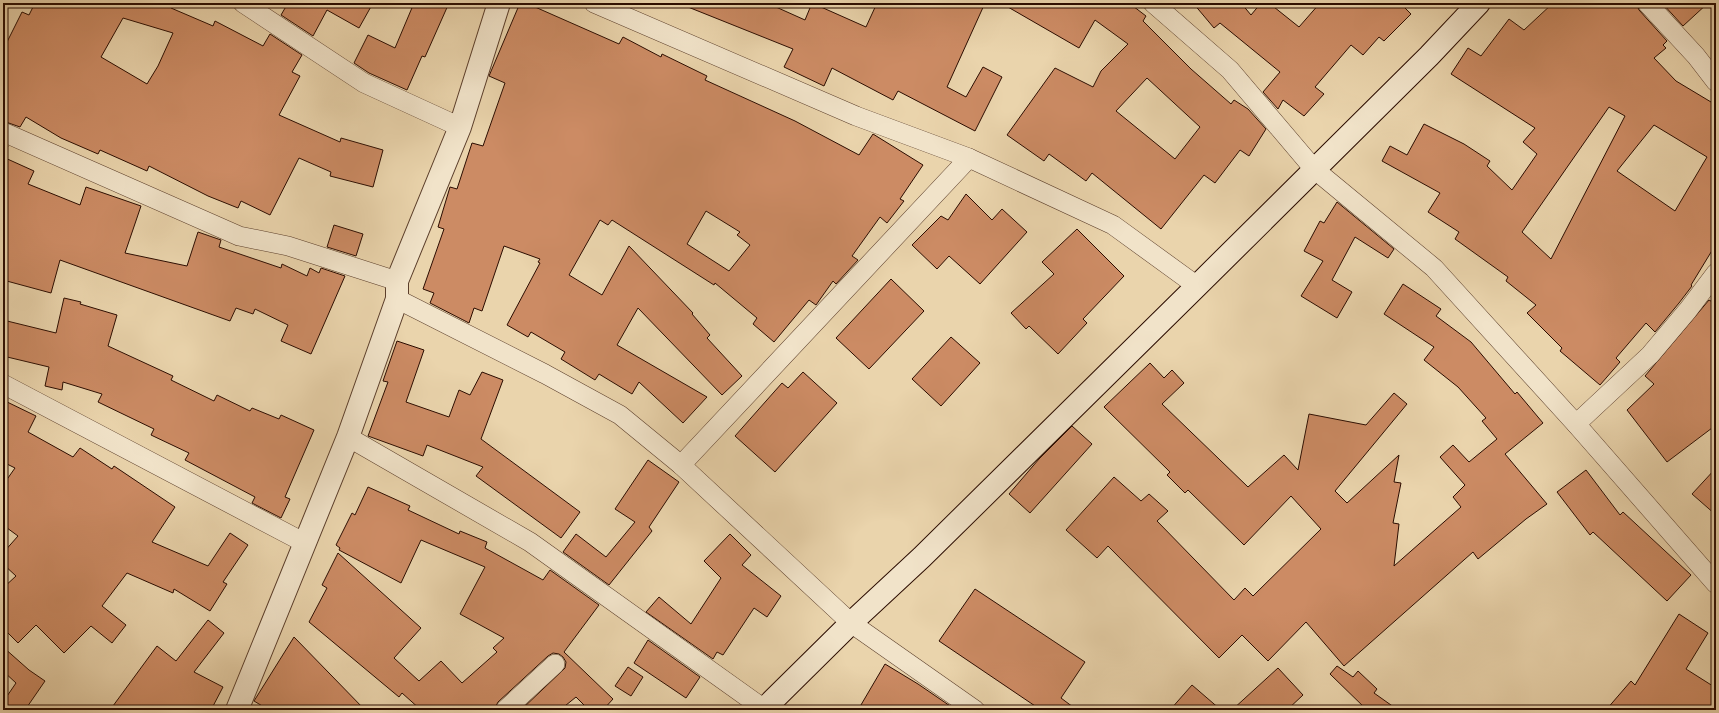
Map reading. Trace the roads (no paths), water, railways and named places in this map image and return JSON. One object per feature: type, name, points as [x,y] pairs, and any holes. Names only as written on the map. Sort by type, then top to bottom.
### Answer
[{"type":"main road","points":[[237,710],[348,438],[397,290],[460,127],[499,3]]},
{"type":"main road","points":[[764,709],[851,623],[922,558],[1429,56],[1479,3]]},
{"type":"street","points":[[243,3],[364,83],[460,127]]},
{"type":"street","points":[[594,3],[856,116],[969,158],[1113,225],[1197,286]]},
{"type":"street","points":[[1153,3],[1230,70],[1314,169],[1434,268],[1576,424],[1716,584]]},
{"type":"street","points":[[1647,3],[1696,56],[1716,82]]},
{"type":"street","points":[[3,132],[239,236],[288,246],[397,290],[620,415],[681,465],[851,623],[974,710]]},
{"type":"street","points":[[681,465],[969,158]]},
{"type":"street","points":[[1576,424],[1650,355],[1688,310],[1716,273]]},
{"type":"street","points":[[3,384],[305,543]]},
{"type":"street","points":[[348,438],[530,542],[764,709]]},
{"type":"street","points":[[505,710],[555,664]]}]
